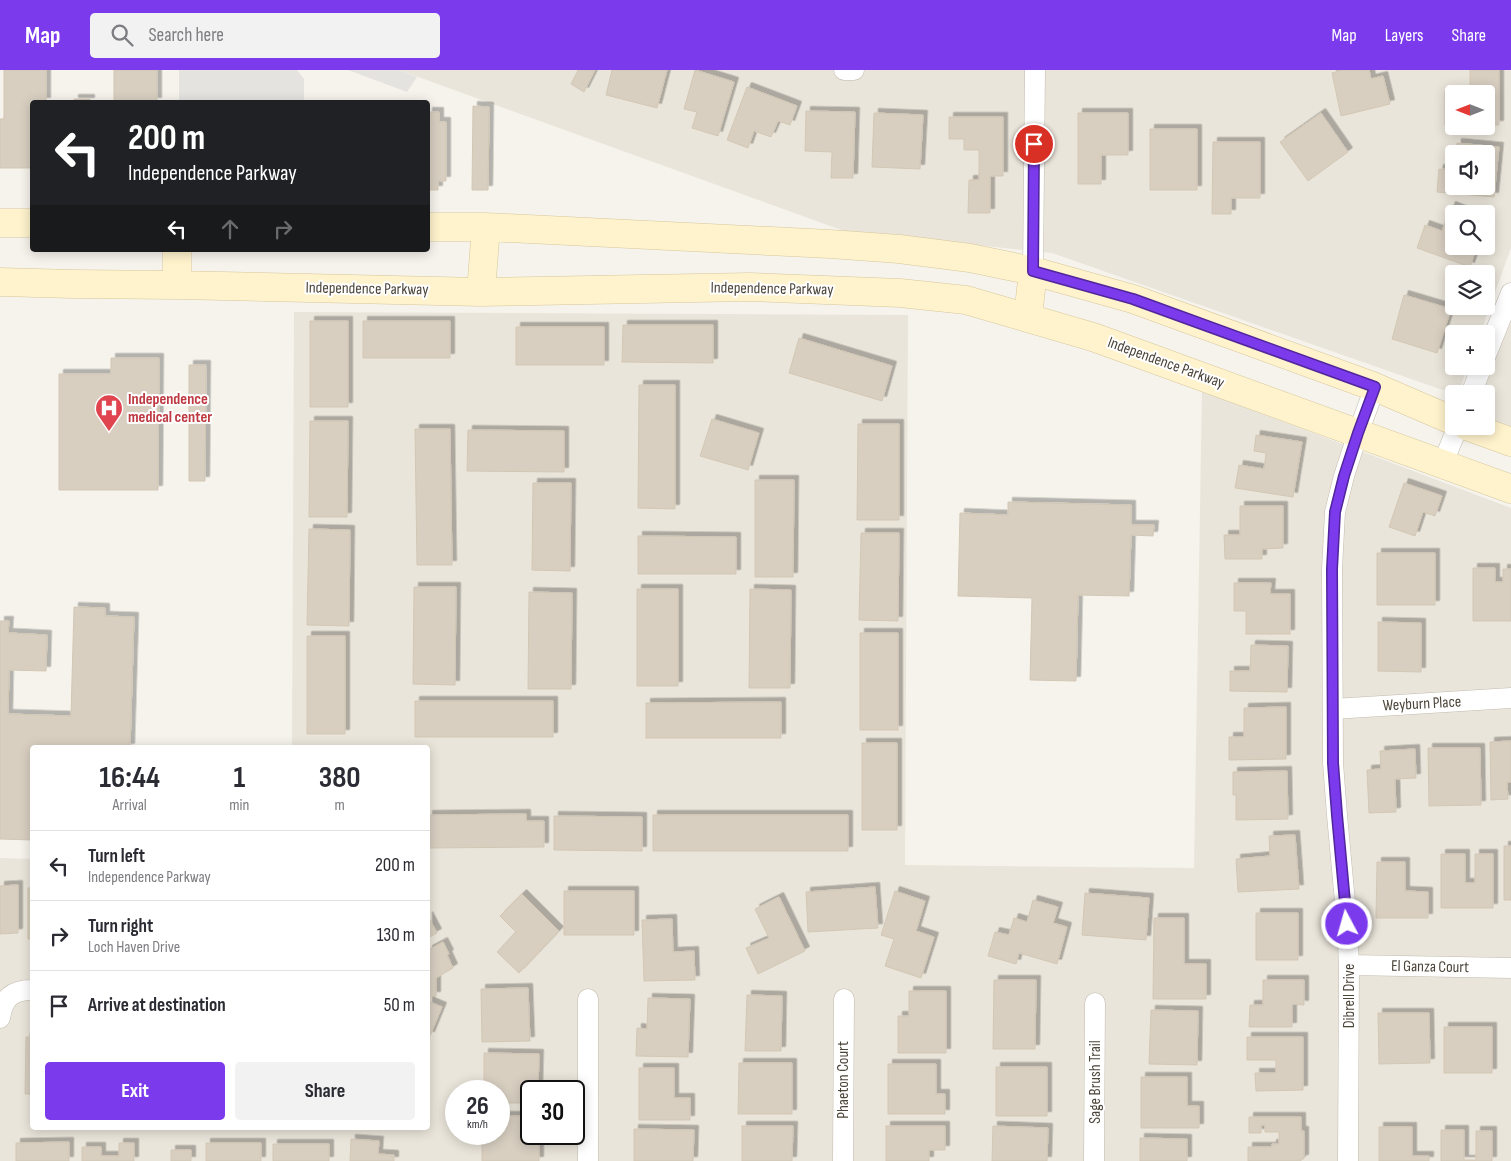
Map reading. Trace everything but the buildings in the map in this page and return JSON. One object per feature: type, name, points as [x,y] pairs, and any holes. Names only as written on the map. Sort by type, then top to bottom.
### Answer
[{"type":"main road","points":[[0,223],[30,223]]},
{"type":"main road","points":[[430,227],[486,227],[830,244],[899,249],[970,258],[1033,271],[1133,299],[1375,387],[1445,417]]},
{"type":"main road","points":[[481,292],[486,227]]},
{"type":"main road","points":[[177,252],[177,285]]},
{"type":"main road","points":[[1028,318],[1033,271]]},
{"type":"main road","name":"Independence Parkway","points":[[0,282],[481,292],[749,287],[900,293],[966,300],[1093,336],[1511,489]]},
{"type":"main road","points":[[1492,435],[1511,442]]},
{"type":"street","points":[[844,70],[854,70]]},
{"type":"street","points":[[1033,271],[1035,70]]},
{"type":"street","points":[[1495,333],[1511,293]]},
{"type":"street","name":"Dibrell Drive","points":[[1348,1161],[1349,965],[1334,772],[1332,569],[1335,512],[1344,476],[1375,387]]},
{"type":"street","points":[[1443,464],[1454,435]]},
{"type":"street","name":"Weyburn Place","points":[[1333,709],[1511,698]]},
{"type":"street","name":"El Ganza Court","points":[[1349,965],[1511,968]]},
{"type":"street","points":[[0,1018],[2,1007],[7,998],[18,992],[30,990]]},
{"type":"street","points":[[588,999],[588,1161]]},
{"type":"street","name":"Phaeton Court","points":[[843,1161],[844,1000]]},
{"type":"street","name":"Sage Brush Trail","points":[[1094,1161],[1095,1003]]},
{"type":"shaded area","points":[[179,70],[297,70],[304,79],[304,100],[179,100]]},
{"type":"shaded area","points":[[348,70],[399,70],[417,77],[407,92]]},
{"type":"shaded area","points":[[399,70],[1511,70],[1511,248],[1495,292],[1495,265],[1445,265],[1445,315],[1487,315],[1483,325],[1445,325],[1445,375],[1465,375],[1461,385],[1445,385],[1445,391],[1052,253],[873,234],[855,235]]},
{"type":"shaded area","points":[[1511,309],[1511,430],[1495,424],[1495,385],[1484,385],[1488,375],[1495,375],[1495,354]]},
{"type":"shaded area","points":[[294,312],[908,315],[905,865],[1194,868],[1202,391],[1511,508],[1511,1161],[0,1161],[0,858],[30,859],[30,1130],[430,1130],[430,745],[292,745]]},
{"type":"place","name":"Independence medical center","points":[[109,432]]},
{"type":"route","points":[[1034,144],[1033,271],[1133,299],[1375,387],[1344,476],[1335,512],[1332,569],[1333,763],[1347,924]]}]
